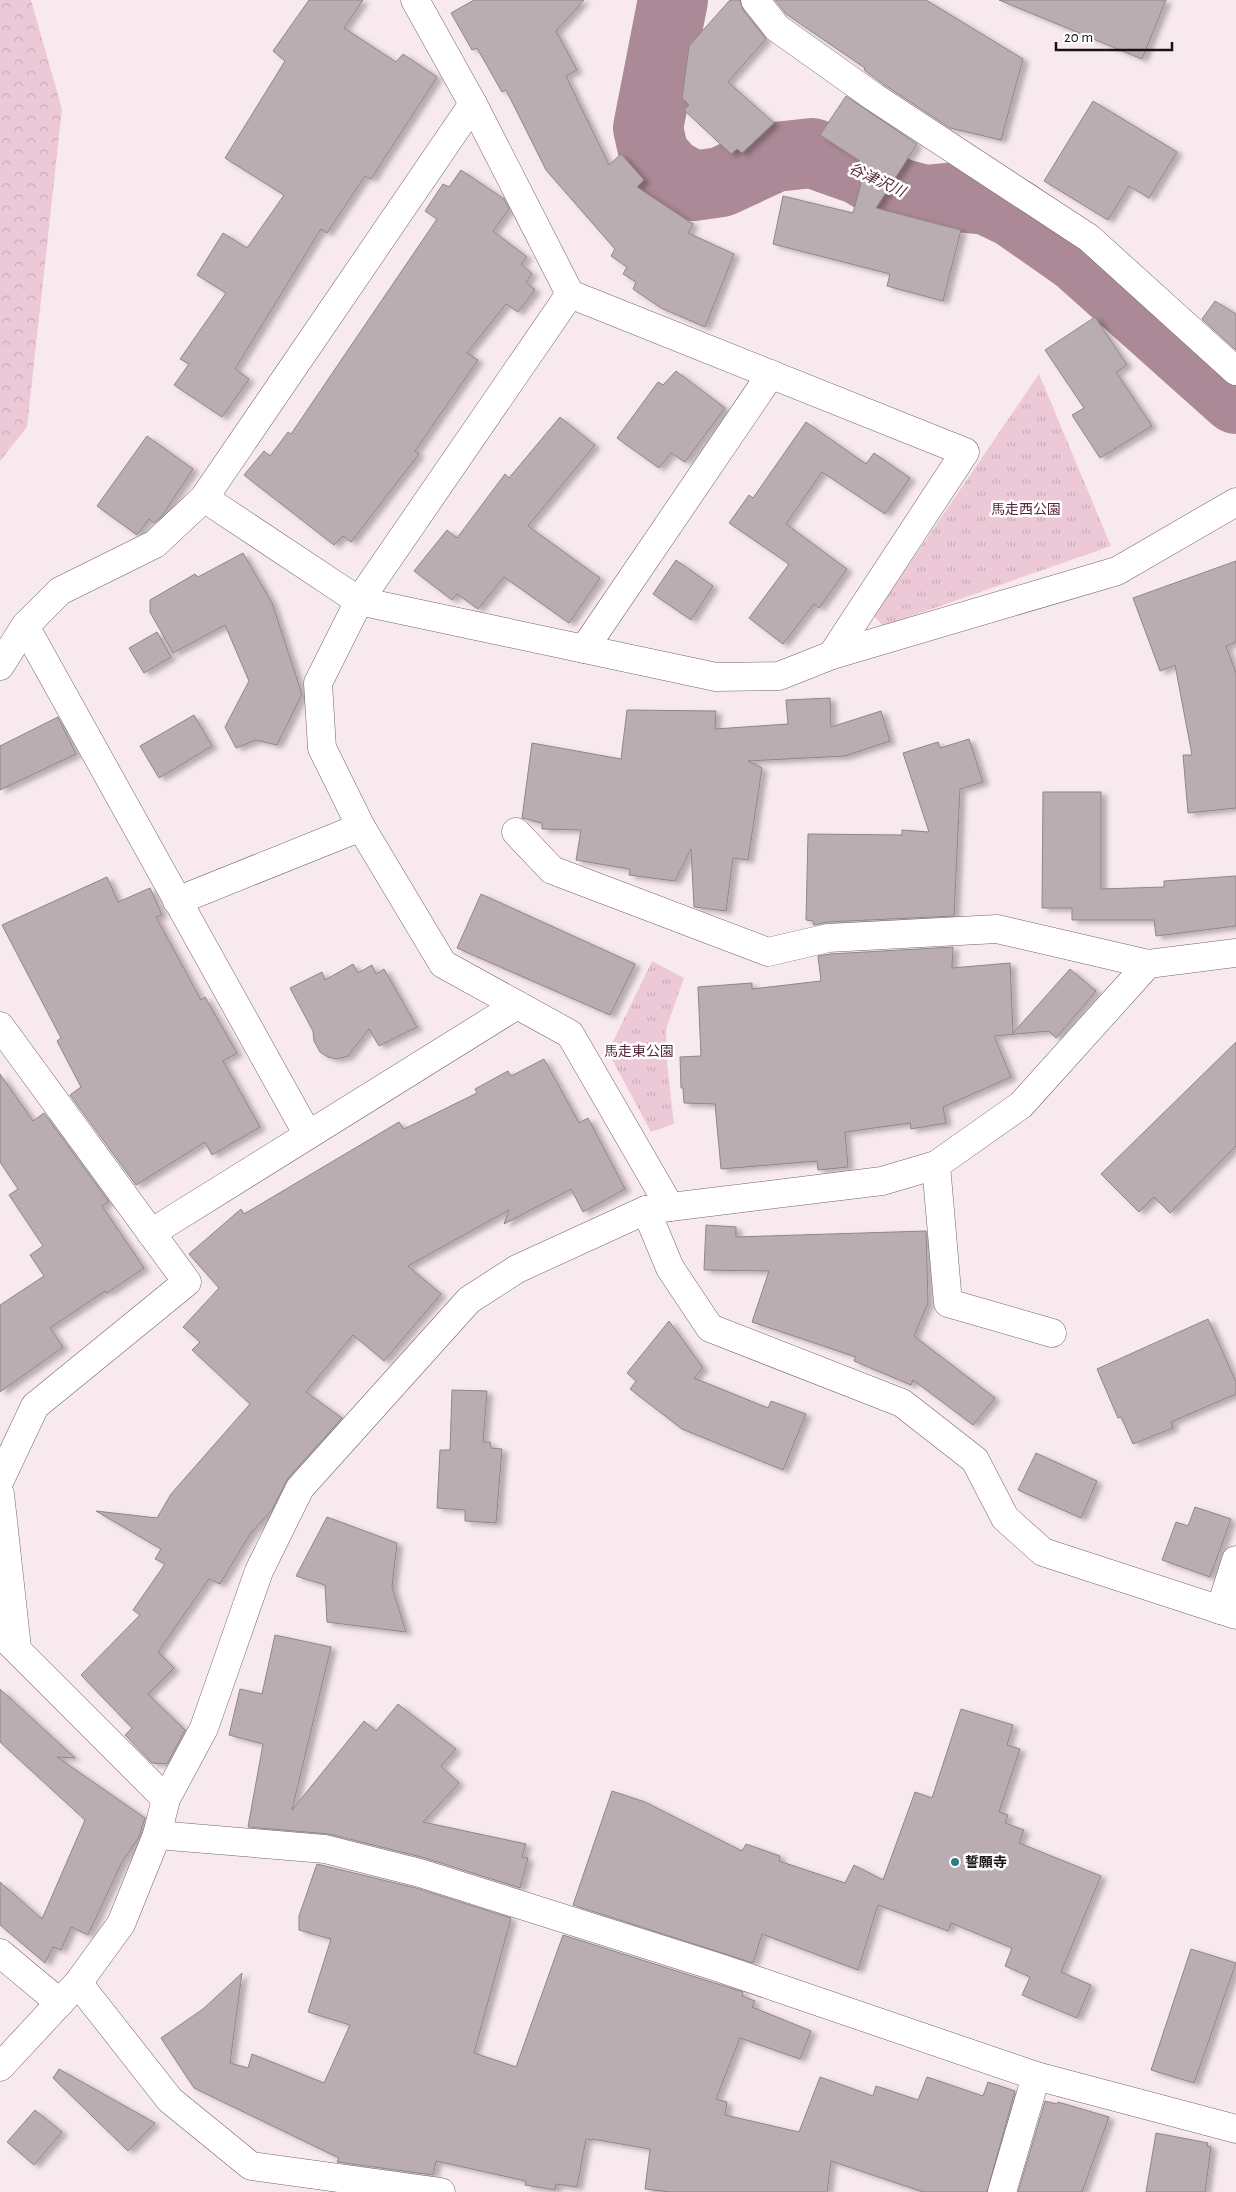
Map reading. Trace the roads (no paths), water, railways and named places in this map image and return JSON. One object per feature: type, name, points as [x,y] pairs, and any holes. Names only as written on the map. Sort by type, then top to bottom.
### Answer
[{"type":"street","points":[[415,0],[473,104],[570,294],[965,452],[832,655]]},
{"type":"street","points":[[756,0],[777,28],[866,91],[1089,238],[1236,371]]},
{"type":"street","points":[[0,666],[25,626],[60,591],[155,544],[204,498],[473,104]]},
{"type":"street","points":[[570,294],[359,601],[318,682],[322,748],[361,827],[443,964],[570,1034],[658,1209],[670,1268],[710,1328],[902,1403],[975,1460],[1005,1518],[1043,1552],[1228,1613],[1236,1560]]},
{"type":"street","points":[[584,649],[771,374]]},
{"type":"street","points":[[204,498],[359,601],[716,677],[779,676],[832,655],[1117,570],[1236,502]]},
{"type":"street","points":[[25,626],[308,1136]]},
{"type":"street","points":[[177,901],[361,827]]},
{"type":"street","points":[[516,832],[552,870],[768,952],[828,938],[997,929],[1148,964],[1236,953]]},
{"type":"street","points":[[0,2067],[78,1983],[121,1924],[157,1835],[166,1799],[204,1728],[259,1571],[300,1488],[469,1300],[517,1269],[658,1209],[882,1181],[936,1165],[1021,1105],[1148,964]]},
{"type":"street","points":[[151,1233],[517,1004]]},
{"type":"street","points":[[0,1026],[187,1282],[35,1406],[0,1480]]},
{"type":"street","points":[[936,1165],[948,1303],[1052,1333]]},
{"type":"street","points":[[0,1494],[8,1640],[166,1799]]},
{"type":"street","points":[[157,1835],[325,1850],[420,1873],[717,1967],[1036,2076],[1236,2128]]},
{"type":"street","points":[[0,1953],[60,2003]]},
{"type":"street","points":[[78,1983],[170,2100],[251,2166],[441,2192]]},
{"type":"street","points":[[1002,2192],[1036,2076]]},
{"type":"waterway","name":"谷津沢川","points":[[673,0],[648,128],[654,155],[670,173],[693,186],[721,182],[775,157],[812,153],[860,170],[898,193],[925,200],[956,197],[987,200],[1014,213],[1077,257],[1236,399]]},
{"type":"place","name":"誓願寺","points":[[955,1862]]},
{"type":"park label","name":"馬走西公園","points":[[1026,509]]},
{"type":"park label","name":"馬走東公園","points":[[639,1051]]}]
